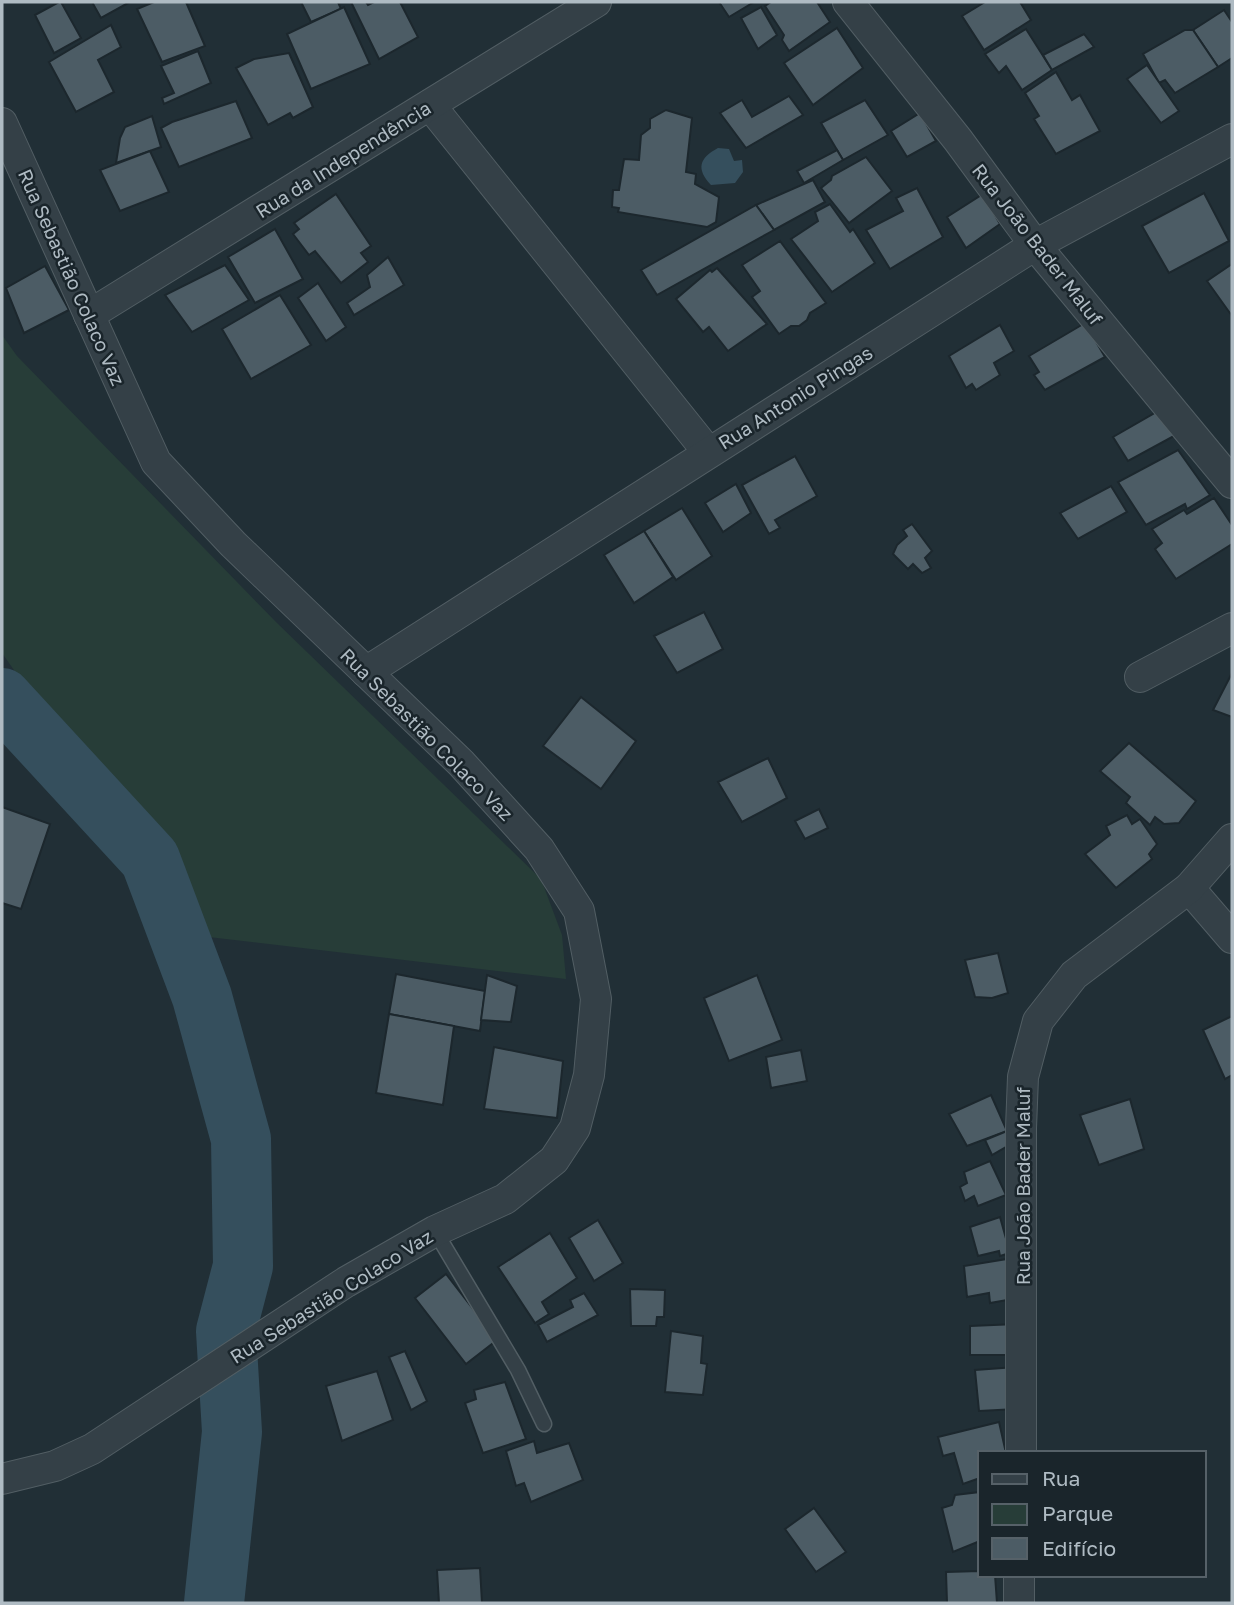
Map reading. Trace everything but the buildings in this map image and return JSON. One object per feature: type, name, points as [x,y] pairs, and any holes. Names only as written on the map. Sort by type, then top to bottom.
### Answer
[{"type":"street","name":"Rua da Independência","points":[[89,315],[596,2]]},
{"type":"street","name":"Rua João Bader Maluf","points":[[848,2],[958,139],[1035,245],[1232,484]]},
{"type":"street","points":[[430,105],[708,452]]},
{"type":"street","name":"Rua Sebastião Colaco Vaz","points":[[2,123],[156,462],[233,544],[461,763],[539,849],[579,911],[596,999],[589,1076],[575,1128],[554,1160],[505,1199],[435,1231],[346,1282],[92,1449],[54,1465],[2,1479]]},
{"type":"street","name":"Rua Antonio Pingas","points":[[366,672],[1035,245],[1232,139]]},
{"type":"street","points":[[1140,677],[1232,628]]},
{"type":"street","name":"Rua João Bader Maluf","points":[[1021,1451],[1022,1090],[1038,1021],[1074,975],[1189,888],[1232,839]]},
{"type":"street","points":[[1189,888],[1232,938]]},
{"type":"street","points":[[1019,1577],[1019,1603]]},
{"type":"lane","points":[[435,1231],[517,1370],[544,1424]]},
{"type":"green space","points":[[2,335],[17,356],[276,622],[541,879],[562,935],[566,979],[200,936],[2,653]]},
{"type":"water","points":[[718,148],[729,149],[734,161],[742,160],[743,172],[735,183],[711,185],[703,174],[703,160]]},
{"type":"waterway","points":[[2,698],[150,859],[202,997],[241,1139],[243,1266],[226,1331],[232,1432],[214,1603]]}]
